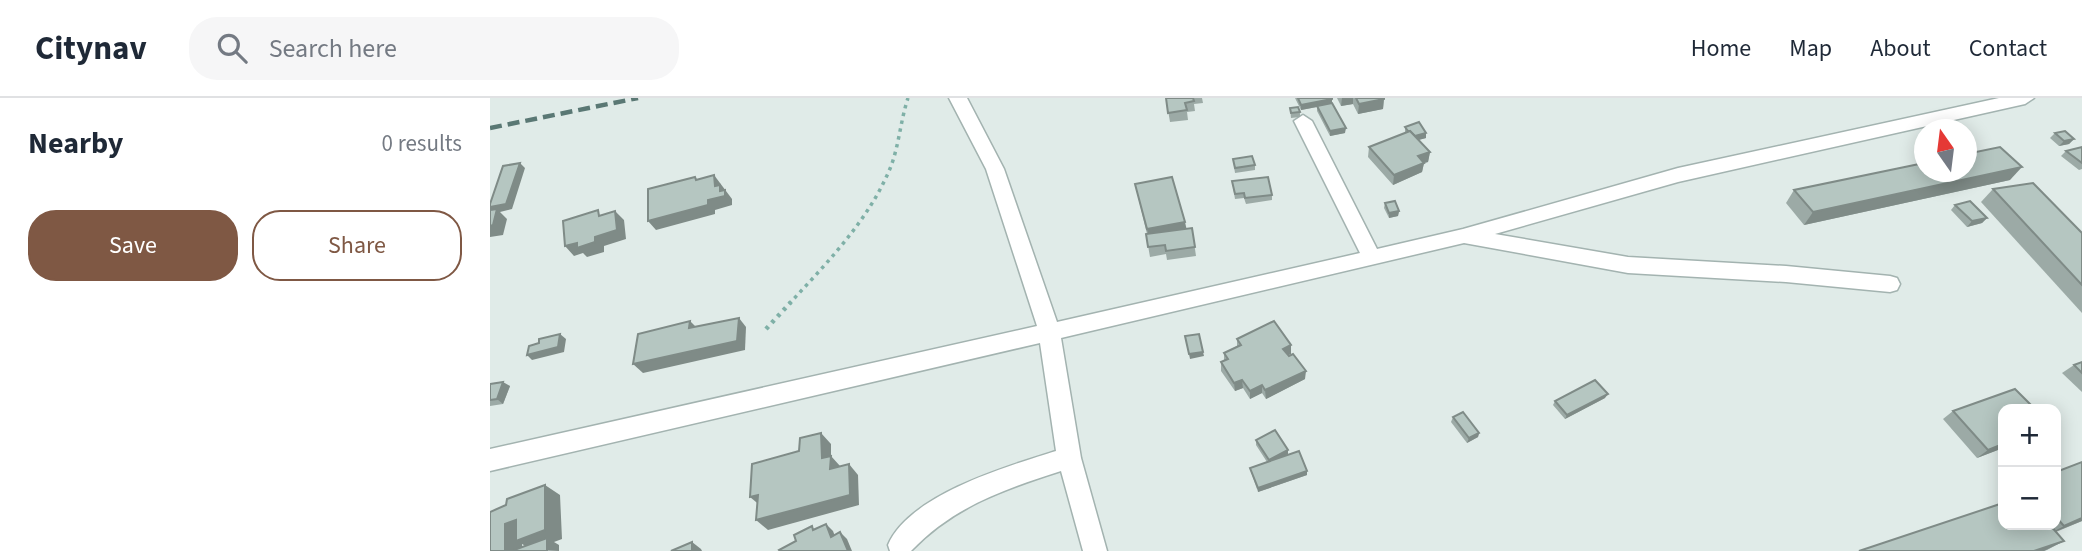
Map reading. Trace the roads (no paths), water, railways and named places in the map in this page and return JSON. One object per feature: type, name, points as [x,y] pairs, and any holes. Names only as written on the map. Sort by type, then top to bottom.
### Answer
[{"type":"street","points":[[958,98],[995,169],[1049,330],[1069,458],[1095,551]]},
{"type":"street","points":[[490,460],[1372,258],[1463,236],[1678,175],[2025,98]]},
{"type":"street","points":[[1303,121],[1372,258]]},
{"type":"street","points":[[1463,236],[1628,265],[1786,274],[1890,284]]},
{"type":"street","points":[[900,545],[927,519],[957,500],[1025,472],[1069,458]]},
{"type":"railway","points":[[490,128],[638,98]]}]
